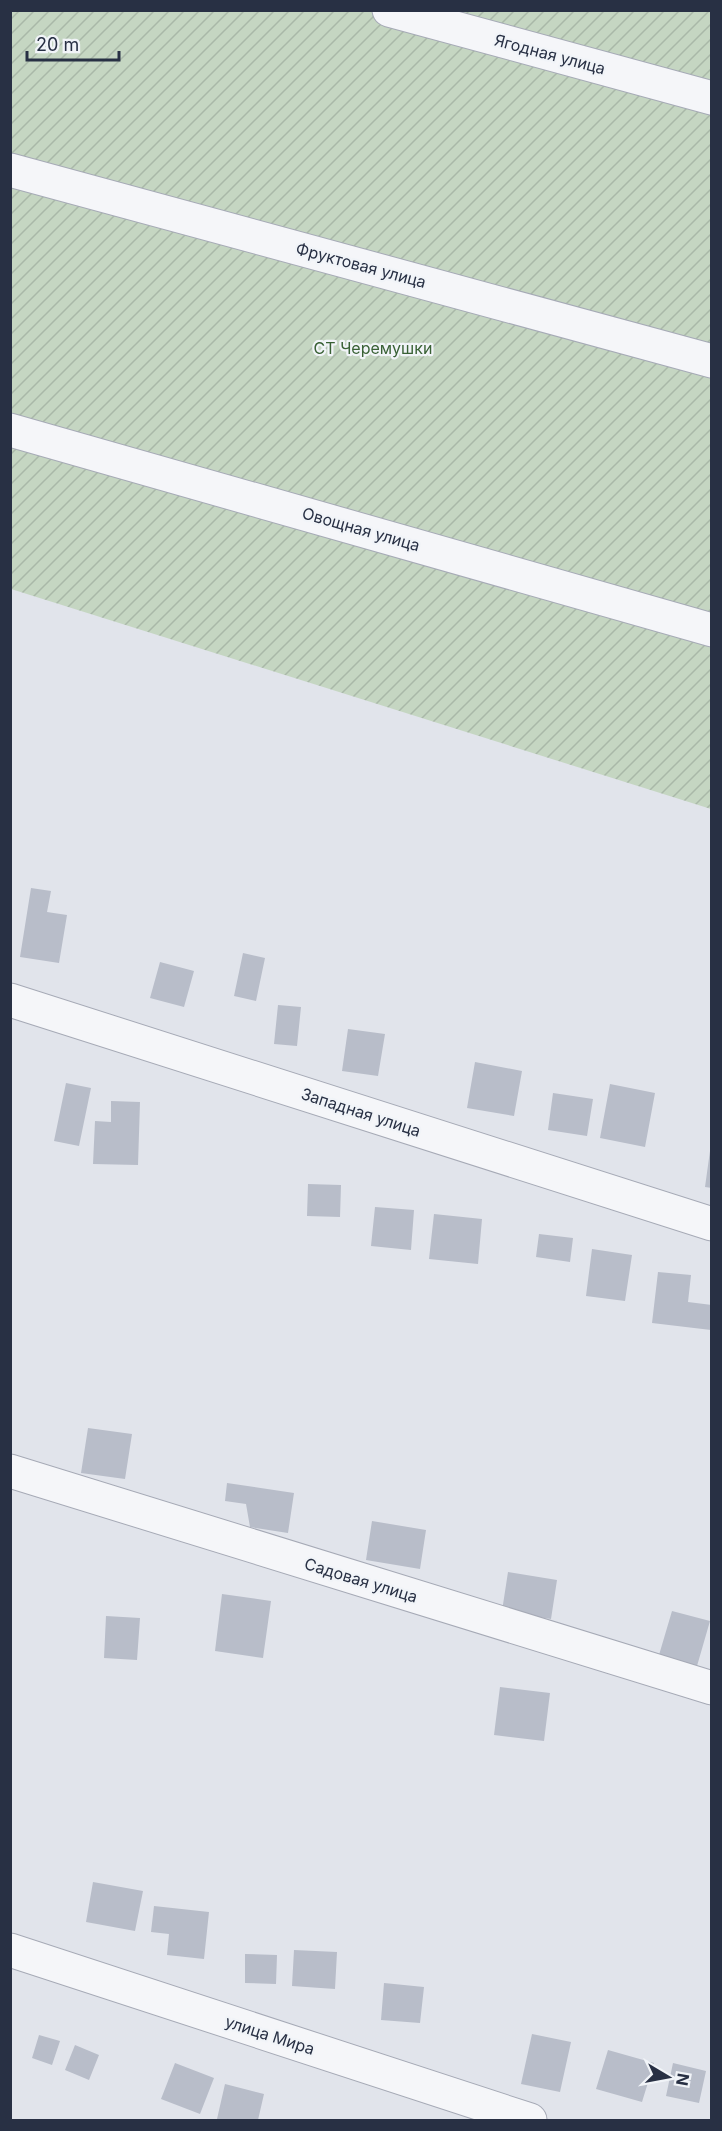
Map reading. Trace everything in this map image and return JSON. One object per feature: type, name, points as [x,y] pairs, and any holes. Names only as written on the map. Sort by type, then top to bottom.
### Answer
[{"type":"street","name":"Ягодная улица","points":[[388,10],[711,98]]},
{"type":"street","name":"Фруктовая улица","points":[[10,170],[711,361]]},
{"type":"street","name":"Овощная улица","points":[[10,430],[711,630]]},
{"type":"street","name":"Западная улица","points":[[10,1000],[711,1224]]},
{"type":"street","name":"Садовая улица","points":[[10,1471],[711,1688]]},
{"type":"street","name":"улица Мира","points":[[10,1950],[530,2121]]},
{"type":"green space","name":"СТ Черемушки","points":[[11,11],[711,11],[711,809],[11,589]]},
{"type":"building","points":[[31,888],[51,891],[47,912],[67,915],[59,963],[20,957]]},
{"type":"building","points":[[243,953],[265,958],[256,1001],[234,996]]},
{"type":"building","points":[[160,962],[194,971],[184,1007],[150,998]]},
{"type":"building","points":[[278,1005],[301,1007],[297,1046],[274,1044]]},
{"type":"building","points":[[348,1029],[385,1034],[378,1076],[342,1071]]},
{"type":"building","points":[[475,1062],[522,1071],[514,1116],[467,1108]]},
{"type":"building","points":[[66,1083],[91,1088],[79,1146],[54,1141]]},
{"type":"building","points":[[610,1084],[655,1093],[645,1147],[600,1138]]},
{"type":"building","points":[[553,1093],[593,1099],[587,1136],[548,1130]]},
{"type":"building","points":[[111,1101],[140,1102],[138,1165],[93,1164],[95,1121],[111,1122]]},
{"type":"building","points":[[710,1151],[712,1151],[712,1188],[705,1187]]},
{"type":"building","points":[[308,1184],[341,1185],[340,1217],[307,1216]]},
{"type":"building","points":[[375,1207],[414,1210],[411,1250],[371,1246]]},
{"type":"building","points":[[434,1214],[482,1219],[478,1264],[429,1259]]},
{"type":"building","points":[[539,1234],[573,1238],[570,1262],[536,1257]]},
{"type":"building","points":[[592,1249],[632,1255],[625,1301],[586,1296]]},
{"type":"building","points":[[658,1272],[691,1275],[688,1302],[712,1305],[711,1330],[652,1323]]},
{"type":"building","points":[[88,1428],[132,1434],[125,1479],[81,1473]]},
{"type":"building","points":[[227,1483],[294,1493],[288,1533],[250,1527],[246,1504],[225,1501]]},
{"type":"building","points":[[372,1521],[426,1530],[420,1569],[366,1560]]},
{"type":"building","points":[[508,1572],[557,1580],[551,1619],[502,1611]]},
{"type":"building","points":[[222,1594],[271,1601],[263,1658],[215,1651]]},
{"type":"building","points":[[672,1611],[710,1621],[697,1666],[659,1655]]},
{"type":"building","points":[[106,1616],[140,1618],[137,1660],[104,1658]]},
{"type":"building","points":[[500,1687],[550,1693],[544,1741],[494,1735]]},
{"type":"building","points":[[93,1882],[143,1891],[135,1931],[86,1922]]},
{"type":"building","points":[[154,1906],[209,1912],[204,1959],[167,1955],[169,1934],[151,1932]]},
{"type":"building","points":[[294,1950],[337,1952],[335,1989],[292,1986]]},
{"type":"building","points":[[245,1954],[277,1955],[276,1984],[245,1983]]},
{"type":"building","points":[[384,1983],[424,1987],[420,2023],[381,2020]]},
{"type":"building","points":[[532,2034],[571,2042],[560,2092],[521,2084]]},
{"type":"building","points":[[39,2035],[60,2041],[52,2065],[32,2058]]},
{"type":"building","points":[[75,2045],[99,2055],[89,2080],[65,2070]]},
{"type":"building","points":[[608,2050],[654,2063],[642,2102],[596,2089]]},
{"type":"building","points":[[175,2063],[214,2078],[200,2114],[161,2099]]},
{"type":"building","points":[[673,2063],[706,2071],[699,2103],[666,2096]]},
{"type":"building","points":[[225,2084],[264,2094],[258,2120],[217,2119]]}]
